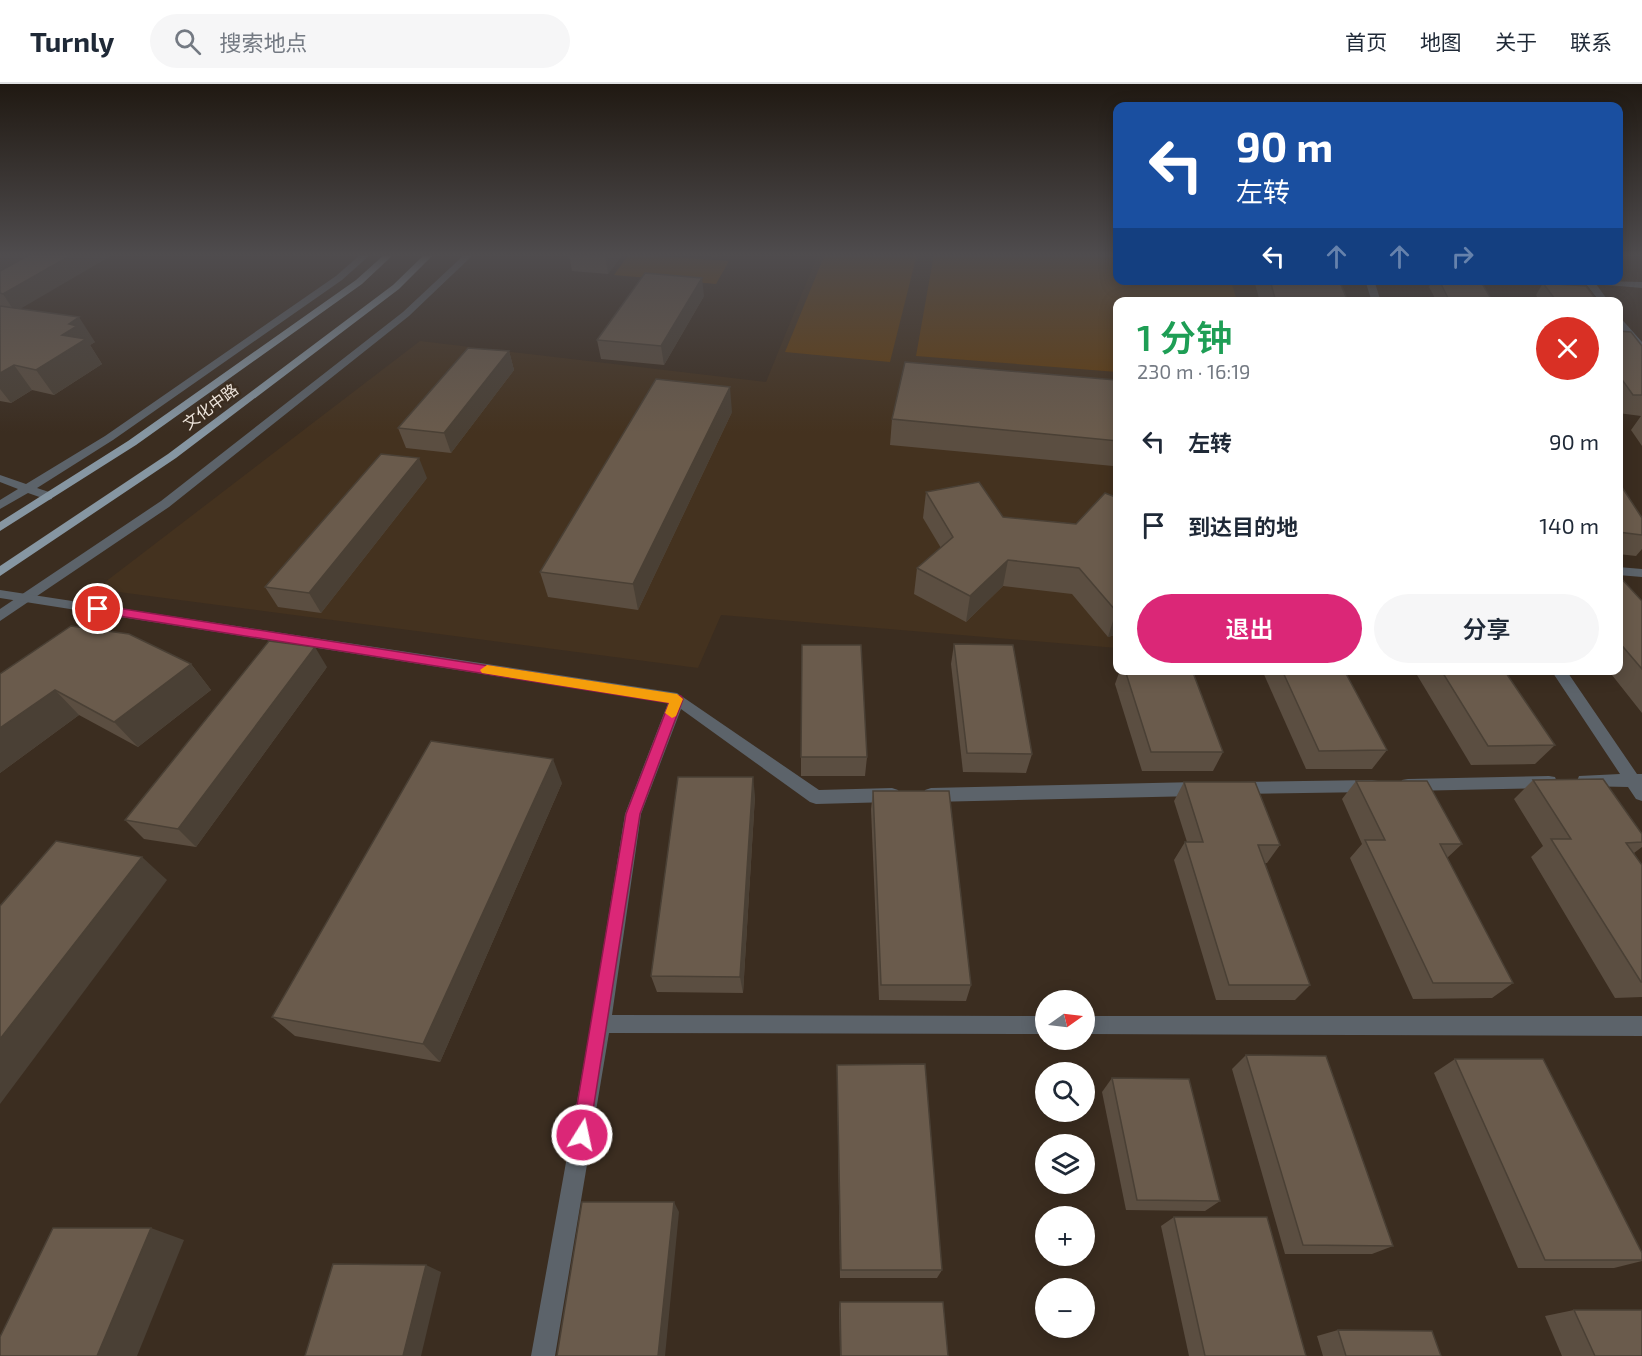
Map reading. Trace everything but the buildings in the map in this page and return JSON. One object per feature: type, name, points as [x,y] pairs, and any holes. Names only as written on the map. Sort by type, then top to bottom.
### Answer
[{"type":"main road","name":"文化中路","points":[[0,527],[142,436],[315,313]]},
{"type":"main road","name":"文化中路","points":[[0,572],[172,456],[361,313]]},
{"type":"street","points":[[0,505],[118,431],[288,313]]},
{"type":"street","points":[[0,616],[165,504],[407,313]]},
{"type":"street","points":[[1623,324],[1642,348]]},
{"type":"street","points":[[0,478],[48,496]]},
{"type":"street","points":[[1623,571],[1642,573]]},
{"type":"street","points":[[0,594],[677,699],[816,797],[1637,780]]},
{"type":"street","points":[[1562,675],[1637,780],[1642,794]]},
{"type":"street","points":[[543,1356],[601,1024],[633,814],[677,699]]},
{"type":"street","points":[[601,1024],[1035,1025]]},
{"type":"street","points":[[1095,1025],[1642,1026]]},
{"type":"shaded area","points":[[794,313],[1113,313],[1113,648],[721,615],[698,668],[96,589],[420,341],[766,382]]},
{"type":"shaded area","points":[[801,313],[902,313],[890,362],[785,352]]},
{"type":"shaded area","points":[[924,313],[1113,313],[1113,372],[916,356]]},
{"type":"slow traffic","points":[[487,670],[677,699],[672,713]]},
{"type":"route","points":[[98,609],[677,699],[633,814],[582,1135]]}]
